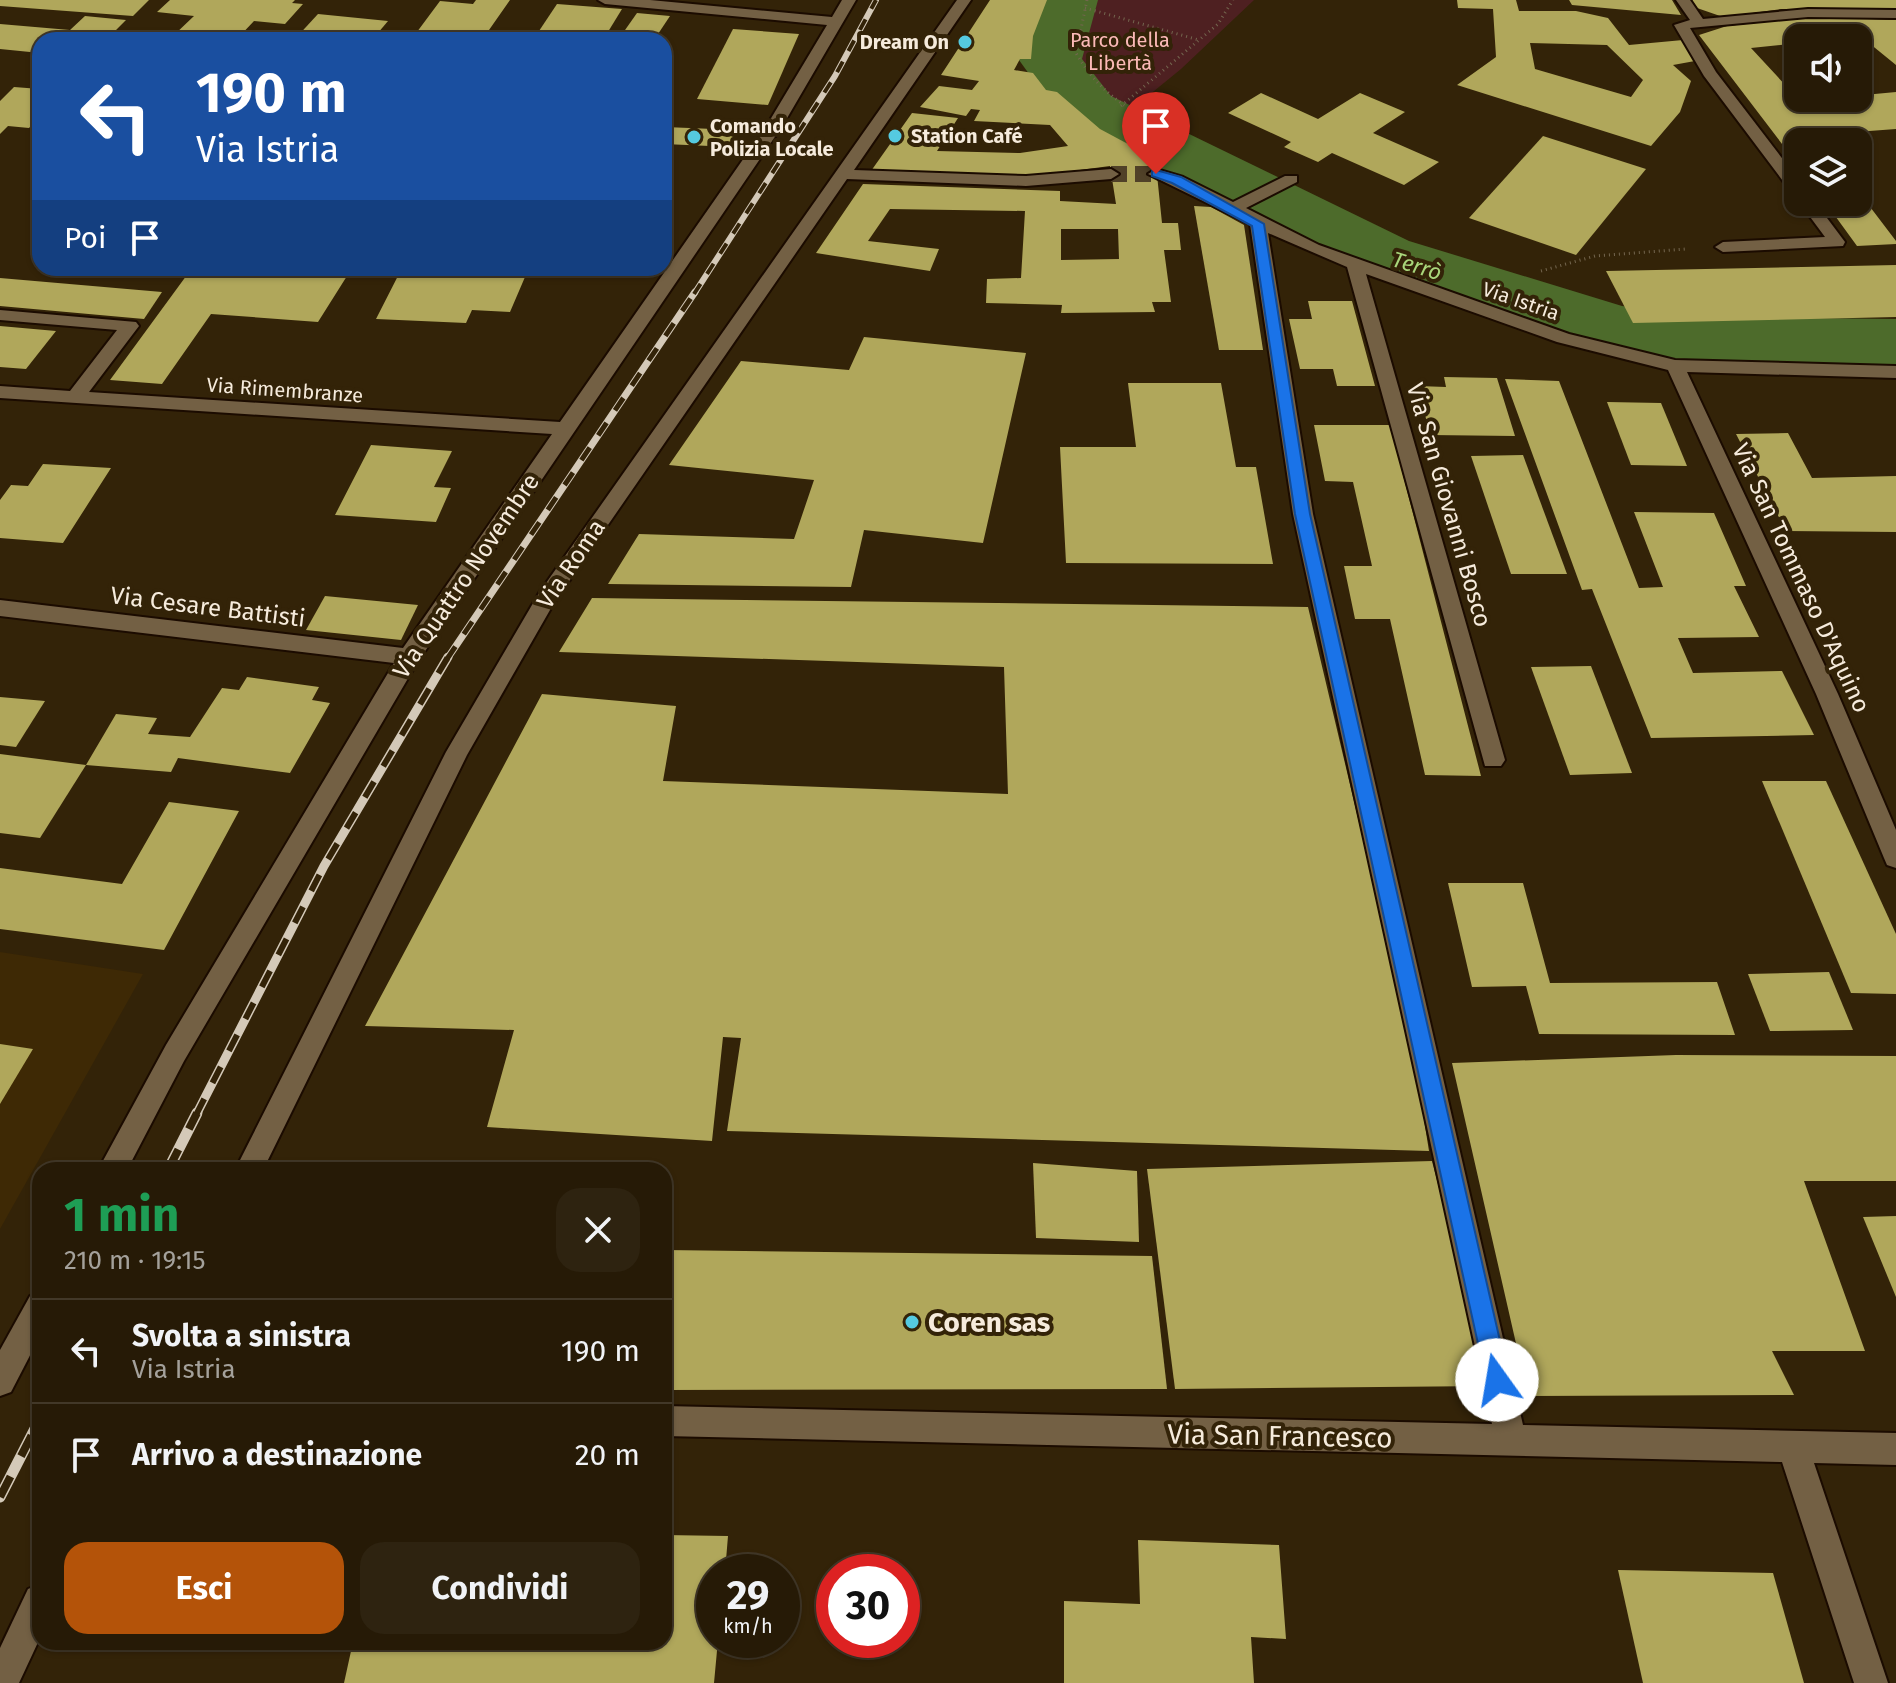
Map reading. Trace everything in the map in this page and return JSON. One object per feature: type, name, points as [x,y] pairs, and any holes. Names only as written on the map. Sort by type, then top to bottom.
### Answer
[{"type":"street","points":[[605,0],[839,22]]},
{"type":"street","name":"Via Quattro Novembre","points":[[672,275],[775,125],[839,22],[849,0]]},
{"type":"street","name":"Via Roma","points":[[253,1162],[457,752],[546,598],[964,0]]},
{"type":"street","points":[[1683,0],[1700,24]]},
{"type":"street","points":[[1784,172],[1709,73],[1681,25],[1808,13],[1896,14]]},
{"type":"street","points":[[843,174],[1026,181],[1111,174]]},
{"type":"street","name":"Via Istria","points":[[1156,174],[1177,180],[1258,224],[1355,265],[1563,338],[1675,366],[1896,372]]},
{"type":"street","points":[[1230,210],[1291,179]]},
{"type":"street","points":[[1723,247],[1837,242],[1818,216]]},
{"type":"street","points":[[1258,224],[1303,514],[1511,1441]]},
{"type":"street","name":"Via San Giovanni Bosco","points":[[1355,265],[1493,760]]},
{"type":"street","name":"Via Quattro Novembre","points":[[116,1162],[175,1053],[409,657],[671,276]]},
{"type":"street","points":[[0,315],[130,326],[74,398]]},
{"type":"street","name":"Via San Tommaso D'Aquino","points":[[1675,366],[1827,694],[1896,858]]},
{"type":"street","name":"Via Rimembranze","points":[[0,392],[566,429]]},
{"type":"street","name":"Via Cesare Battisti","points":[[0,608],[409,657]]},
{"type":"street","points":[[0,1381],[32,1321]]},
{"type":"street","name":"Via San Francesco","points":[[672,1421],[1896,1449]]},
{"type":"street","points":[[1793,1447],[1871,1683]]},
{"type":"street","points":[[1,1683],[32,1618]]},
{"type":"path","points":[[1087,0],[1076,53],[1087,75],[1110,101],[1180,134]]},
{"type":"path","points":[[1121,106],[1218,24],[1233,0]]},
{"type":"path","points":[[1085,8],[1200,40]]},
{"type":"path","points":[[1541,271],[1595,256],[1723,247]]},
{"type":"shaded area","points":[[0,952],[143,974],[38,1162],[32,1162],[32,1172],[0,1229]]},
{"type":"green space","name":"Parco della Libertà","points":[[1076,0],[1254,0],[1181,69],[1121,118],[1079,84],[1065,60],[1063,35]]},
{"type":"building","points":[[0,0],[149,0],[133,16],[0,6]]},
{"type":"building","points":[[170,0],[295,0],[292,3],[303,4],[285,24],[254,21],[244,32],[177,32],[194,16],[157,12]]},
{"type":"building","points":[[476,0],[510,0],[488,32],[417,32],[440,1],[473,4]]},
{"type":"building","points":[[990,0],[1047,0],[1033,36],[1031,59],[1020,59],[1014,70],[1033,73],[1046,90],[1057,92],[1100,129],[1141,151],[1156,165],[1162,223],[1178,223],[1181,250],[1164,250],[1171,302],[1152,302],[1155,312],[1061,313],[1062,305],[986,303],[987,279],[1021,278],[1025,211],[890,209],[868,241],[939,249],[930,271],[816,253],[863,184],[1060,191],[1060,201],[1116,204],[1110,166],[1027,177],[871,171],[912,113],[958,118],[937,151],[1020,153],[1068,146],[1050,125],[974,121],[980,110],[971,109],[966,116],[920,107],[939,86],[972,90],[979,81],[941,75]],"holes":[[[1061,229],[1118,229],[1119,259],[1061,260]]]},
{"type":"building","points":[[1457,0],[1516,0],[1519,11],[1576,11],[1608,18],[1629,45],[1683,40],[1695,61],[1673,65],[1691,81],[1680,112],[1651,146],[1457,85],[1496,57],[1493,9],[1458,8]],"holes":[[[1530,43],[1607,45],[1643,80],[1631,97],[1535,69]]]},
{"type":"building","points":[[1569,0],[1672,0],[1681,15],[1572,5]]},
{"type":"building","points":[[1692,0],[1896,0],[1896,9],[1781,9],[1723,17],[1697,8]]},
{"type":"building","points":[[557,4],[622,9],[608,32],[538,32]]},
{"type":"building","points":[[637,13],[670,16],[659,32],[624,32]]},
{"type":"building","points":[[318,14],[388,21],[379,32],[301,32]]},
{"type":"building","points":[[85,16],[126,20],[116,30],[135,32],[32,32],[32,52],[0,49],[0,24],[70,30]]},
{"type":"building","points":[[1813,17],[1896,20],[1896,65],[1872,45],[1872,24],[1784,24],[1784,44],[1751,48],[1784,84],[1784,112],[1872,112],[1872,94],[1896,92],[1896,129],[1784,128],[1784,147],[1699,35],[1727,26]]},
{"type":"building","points":[[733,29],[799,34],[768,105],[697,99]]},
{"type":"building","points":[[14,87],[32,88],[32,125],[29,128],[8,126],[0,134],[0,101]]},
{"type":"building","points":[[1261,93],[1318,119],[1360,93],[1405,112],[1373,133],[1439,162],[1404,185],[1332,153],[1318,162],[1284,147],[1291,142],[1228,113]]},
{"type":"building","points":[[672,127],[738,130],[733,147],[672,144]]},
{"type":"building","points":[[1543,136],[1646,169],[1576,255],[1469,218]]},
{"type":"building","points":[[1194,206],[1211,207],[1244,225],[1263,350],[1219,350]]},
{"type":"building","points":[[1872,209],[1896,244],[1857,246],[1835,216],[1872,216]]},
{"type":"building","points":[[1896,265],[1896,317],[1633,323],[1606,271]]},
{"type":"building","points":[[186,276],[347,276],[318,322],[211,314],[162,384],[110,380]]},
{"type":"building","points":[[398,276],[525,276],[510,312],[472,310],[466,323],[376,319]]},
{"type":"building","points":[[0,278],[162,292],[144,319],[0,306]]},
{"type":"building","points":[[1308,301],[1352,301],[1375,386],[1337,386],[1333,369],[1300,369],[1289,319],[1312,319]]},
{"type":"building","points":[[0,326],[56,331],[26,369],[0,367]]},
{"type":"building","points":[[864,337],[1026,353],[983,543],[864,530],[851,587],[608,584],[639,534],[794,539],[814,480],[669,465],[741,361],[849,370]]},
{"type":"building","points":[[1444,377],[1497,378],[1515,436],[1430,435],[1418,386],[1446,387]]},
{"type":"building","points":[[1505,379],[1559,381],[1639,588],[1663,587],[1634,512],[1714,513],[1746,586],[1734,586],[1759,637],[1678,638],[1693,673],[1782,671],[1814,735],[1651,738],[1592,589],[1582,590]]},
{"type":"building","points":[[1128,383],[1221,383],[1236,467],[1256,467],[1273,564],[1066,563],[1060,447],[1136,447]]},
{"type":"building","points":[[1607,402],[1661,403],[1687,466],[1631,465]]},
{"type":"building","points":[[1314,425],[1390,425],[1481,776],[1425,775],[1390,619],[1355,619],[1344,566],[1372,566],[1353,482],[1325,481]]},
{"type":"building","points":[[1788,433],[1812,478],[1896,476],[1896,532],[1786,531],[1736,434]]},
{"type":"building","points":[[371,445],[452,451],[434,487],[451,488],[436,522],[335,515]]},
{"type":"building","points":[[1523,455],[1567,574],[1511,574],[1471,456]]},
{"type":"building","points":[[43,464],[111,468],[63,543],[0,538],[0,500],[11,485],[28,486]]},
{"type":"building","points":[[325,596],[418,605],[401,640],[306,630]]},
{"type":"building","points":[[592,598],[1308,607],[1413,1051],[1429,1151],[727,1131],[741,1038],[723,1037],[712,1141],[487,1127],[514,1030],[365,1026],[542,694],[676,706],[663,781],[1008,794],[1004,667],[559,652]]},
{"type":"building","points":[[1591,666],[1632,773],[1570,775],[1531,667]]},
{"type":"building","points":[[247,677],[319,687],[312,700],[330,703],[290,773],[178,758],[171,772],[86,765],[116,714],[157,718],[148,734],[190,737],[222,688],[239,690]]},
{"type":"building","points":[[0,697],[45,701],[16,747],[0,745]]},
{"type":"building","points":[[0,754],[86,765],[40,838],[0,833]]},
{"type":"building","points":[[1762,781],[1826,781],[1896,934],[1896,994],[1851,993]]},
{"type":"building","points":[[169,802],[239,811],[164,950],[0,929],[0,868],[122,884]]},
{"type":"building","points":[[1448,883],[1523,883],[1550,983],[1717,982],[1735,1035],[1539,1034],[1526,986],[1472,987]]},
{"type":"building","points":[[1829,972],[1853,1030],[1770,1031],[1748,974]]},
{"type":"building","points":[[0,1044],[33,1049],[0,1104]]},
{"type":"building","points":[[1676,1055],[1896,1056],[1896,1181],[1804,1181],[1865,1351],[1772,1351],[1794,1395],[1528,1396],[1452,1063]]},
{"type":"building","points":[[1432,1161],[1490,1386],[1175,1389],[1147,1169]]},
{"type":"building","name":"Coren sas","points":[[1033,1163],[1137,1171],[1139,1242],[1036,1238]]},
{"type":"building","points":[[1896,1216],[1896,1297],[1863,1217]]},
{"type":"building","name":"Coren sas","points":[[672,1250],[1152,1256],[1167,1389],[672,1390]]},
{"type":"building","points":[[672,1535],[728,1536],[726,1554],[696,1554],[696,1658],[716,1658],[714,1683],[344,1683],[351,1650],[672,1650]]},
{"type":"building","points":[[1138,1540],[1279,1545],[1286,1639],[1251,1637],[1254,1683],[1064,1683],[1064,1601],[1140,1604]]},
{"type":"building","points":[[1618,1570],[1773,1573],[1804,1683],[1643,1683]]},
{"type":"waterway","name":"Terrò","points":[[1068,0],[1050,60],[1088,110],[1383,256],[1614,328],[1705,340],[1896,342]]},
{"type":"tunnel","points":[[1111,174],[1156,174]]},
{"type":"railway","points":[[694,294],[835,76],[876,0]]},
{"type":"railway","points":[[447,659],[695,292]]},
{"type":"railway","points":[[196,1115],[324,866],[448,657]]},
{"type":"railway","points":[[172,1162],[197,1113]]},
{"type":"railway","points":[[0,1497],[32,1435]]},
{"type":"place","name":"Dream On","points":[[965,42]]},
{"type":"place","name":"Station Café","points":[[895,136]]},
{"type":"place","name":"Comando Polizia Locale","points":[[694,137]]},
{"type":"place","name":"Coren sas","points":[[912,1322]]},
{"type":"route","points":[[1156,174],[1177,180],[1258,224],[1303,514],[1497,1380]]}]
